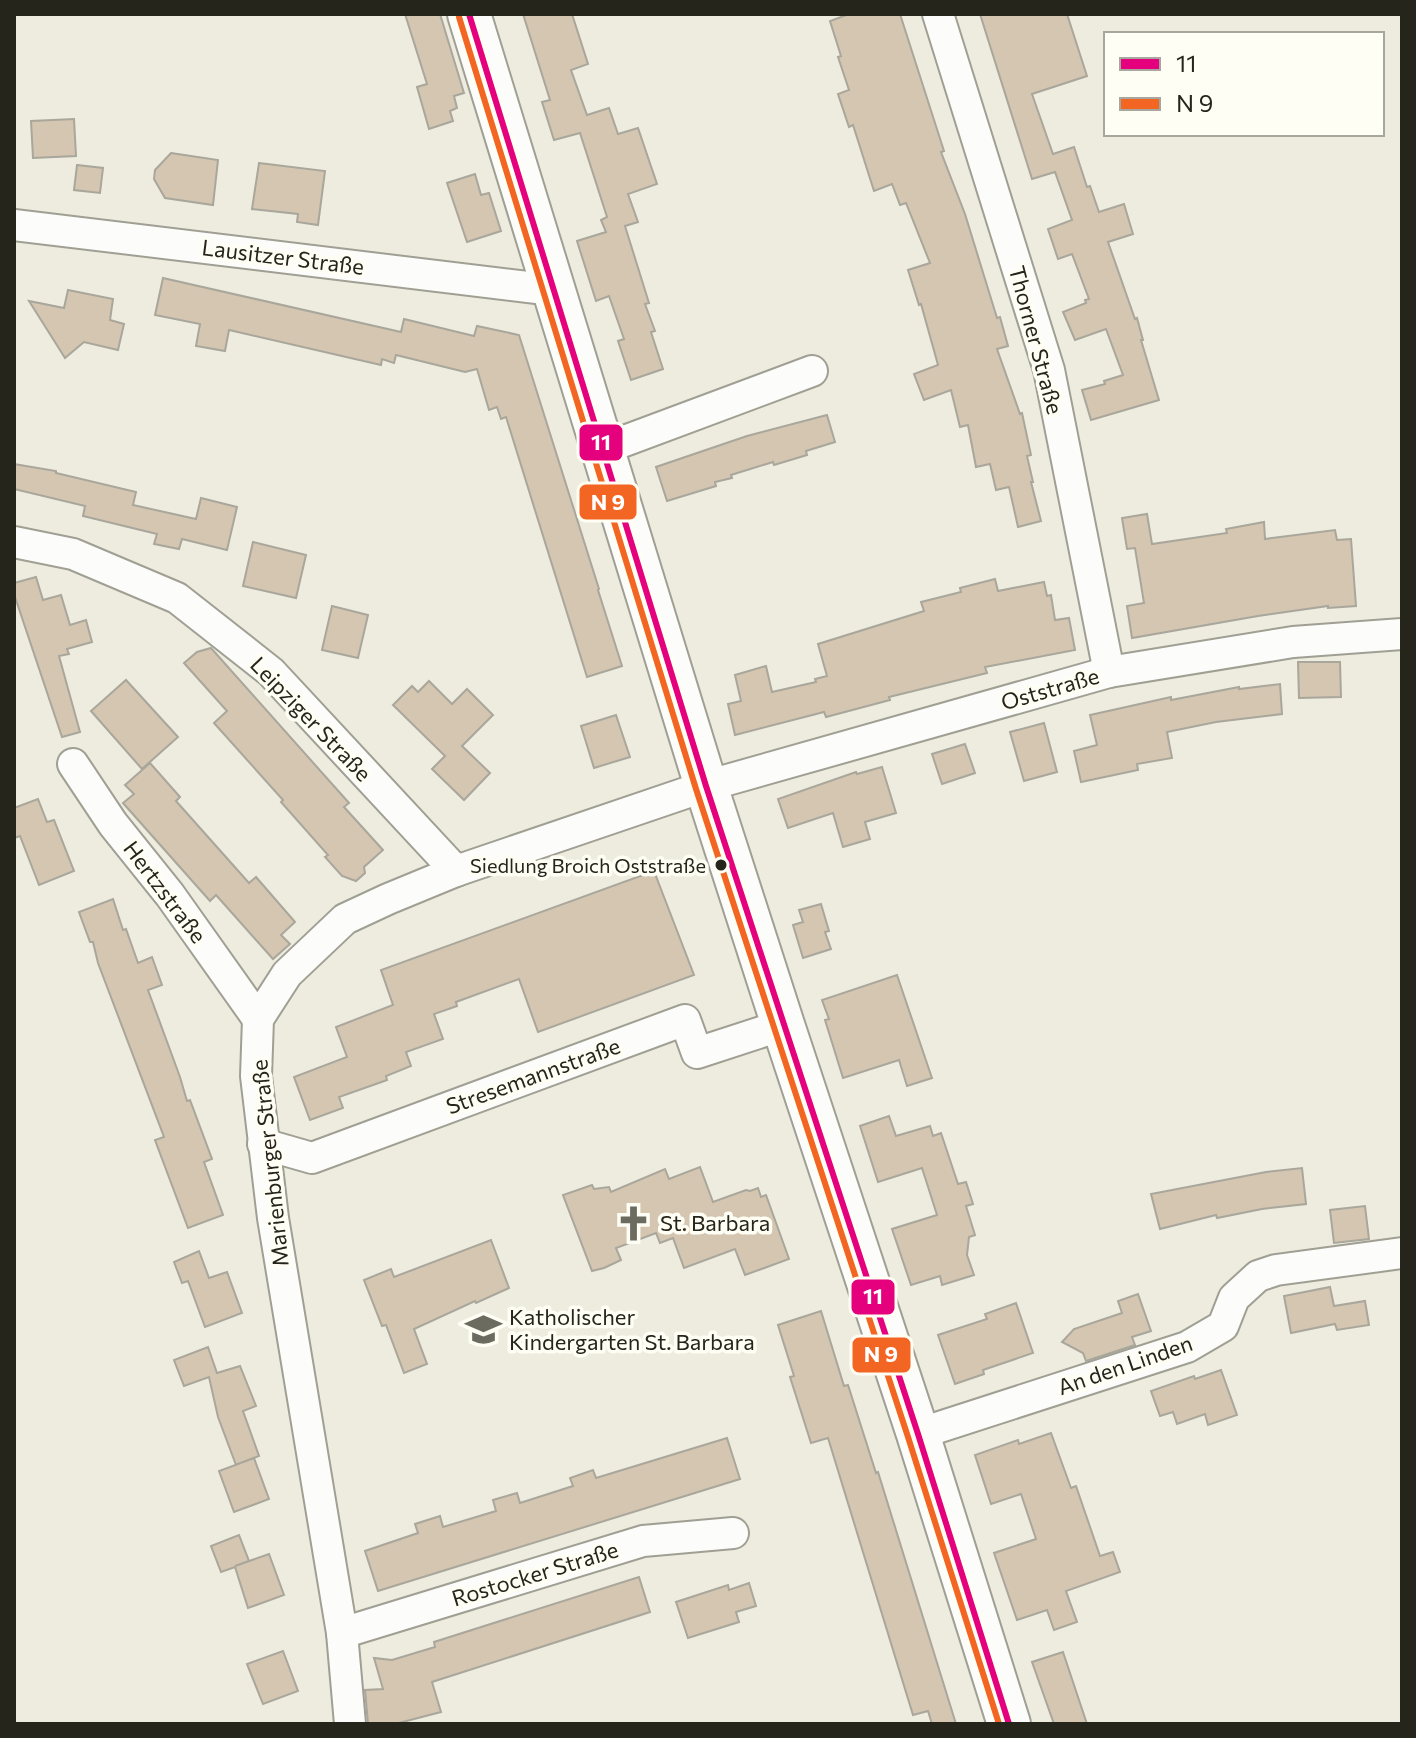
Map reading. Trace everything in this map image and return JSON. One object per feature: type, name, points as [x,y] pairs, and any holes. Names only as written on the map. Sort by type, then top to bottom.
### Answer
[{"type":"street","points":[[469,14],[706,786],[918,1434],[1009,1724]]},
{"type":"street","name":"Thorner Straße","points":[[938,14],[1049,370],[1109,672]]},
{"type":"street","name":"Lausitzer Straße","points":[[14,225],[553,290]]},
{"type":"street","points":[[603,449],[812,371]]},
{"type":"street","name":"Leipziger Straße","points":[[14,542],[73,554],[177,598],[271,672],[456,871]]},
{"type":"street","name":"Oststraße","points":[[706,786],[1109,672],[1293,642],[1402,634]]},
{"type":"street","name":"Hertzstraße","points":[[73,764],[113,824],[170,895],[258,1019]]},
{"type":"street","points":[[258,1019],[287,974],[345,919],[456,871],[706,786]]},
{"type":"street","name":"Marienburger Straße","points":[[258,1019],[256,1076],[263,1144],[342,1633],[350,1724]]},
{"type":"street","name":"Stresemannstraße","points":[[263,1144],[312,1158],[685,1020],[697,1053],[783,1025]]},
{"type":"street","name":"An den Linden","points":[[918,1434],[1187,1347],[1223,1326],[1234,1298],[1258,1276],[1276,1270],[1402,1253]]},
{"type":"street","name":"Rostocker Straße","points":[[342,1633],[643,1541],[733,1533]]},
{"type":"building","points":[[405,14],[440,14],[464,93],[454,96],[457,108],[450,111],[453,121],[429,129],[417,87],[427,84]]},
{"type":"building","points":[[523,14],[572,14],[588,64],[571,70],[587,115],[609,108],[618,134],[638,128],[657,184],[628,194],[638,222],[625,226],[649,303],[645,304],[655,331],[651,332],[663,369],[631,380],[618,341],[624,339],[609,296],[596,301],[577,241],[606,232],[601,220],[607,217],[580,133],[554,140],[542,102],[550,100]]},
{"type":"building","points":[[849,14],[900,14],[944,151],[941,152],[965,214],[997,318],[1000,317],[1008,346],[997,349],[1022,413],[1031,455],[1027,456],[1031,482],[1041,521],[1018,527],[1009,487],[996,490],[990,464],[976,467],[968,425],[960,427],[951,390],[924,400],[914,374],[938,365],[908,270],[930,263],[906,203],[900,205],[892,184],[874,191],[853,125],[849,127],[838,94],[849,90],[830,21]]},
{"type":"building","points":[[980,14],[1067,14],[1087,76],[1032,94],[1053,154],[1074,147],[1099,212],[1124,204],[1133,234],[1108,242],[1137,318],[1159,400],[1091,420],[1082,390],[1123,375],[1106,329],[1075,340],[1063,312],[1089,299],[1072,254],[1058,259],[1048,229],[1072,220],[1055,172],[1032,179]]},
{"type":"building","points":[[74,119],[76,156],[33,158],[31,121]]},
{"type":"building","points":[[171,153],[218,160],[213,205],[165,198],[154,179],[155,170]]},
{"type":"building","points":[[259,163],[325,171],[318,225],[297,222],[298,214],[252,209]]},
{"type":"building","points":[[77,165],[103,168],[100,193],[74,190]]},
{"type":"building","points":[[475,174],[481,195],[489,193],[501,231],[467,242],[447,183]]},
{"type":"building","points":[[163,278],[401,332],[404,319],[474,336],[477,326],[519,335],[622,666],[587,677],[506,417],[501,419],[497,407],[489,410],[477,369],[465,372],[396,355],[394,363],[382,359],[381,365],[229,330],[225,351],[196,346],[200,324],[155,315]]},
{"type":"building","points":[[68,290],[113,299],[110,320],[124,324],[118,350],[84,342],[65,358],[29,301],[64,308]]},
{"type":"building","points":[[827,415],[835,442],[806,451],[807,455],[731,475],[732,478],[715,482],[716,486],[667,501],[656,467],[747,436]]},
{"type":"building","points":[[14,464],[56,471],[136,492],[133,505],[196,519],[201,498],[237,507],[227,550],[182,539],[179,549],[154,544],[157,534],[83,516],[85,506],[14,489]]},
{"type":"building","points":[[1147,514],[1152,544],[1227,533],[1226,529],[1264,522],[1265,539],[1335,530],[1337,540],[1351,539],[1356,606],[1328,606],[1258,616],[1132,638],[1127,606],[1144,603],[1135,548],[1127,549],[1122,518]]},
{"type":"building","points":[[253,542],[306,555],[296,598],[243,586]]},
{"type":"building","points":[[36,577],[43,600],[61,595],[70,625],[86,620],[92,642],[67,649],[69,654],[59,656],[80,732],[62,737],[14,594],[14,583]]},
{"type":"building","points":[[995,579],[998,591],[1044,582],[1047,596],[1051,595],[1055,620],[1069,618],[1075,650],[985,667],[987,673],[889,697],[890,700],[826,717],[824,712],[735,735],[728,704],[741,701],[735,675],[766,666],[772,692],[816,682],[815,679],[827,676],[818,644],[924,611],[921,602]]},
{"type":"building","points":[[332,606],[368,615],[358,658],[322,650]]},
{"type":"building","points":[[211,648],[349,803],[344,807],[383,850],[364,867],[365,873],[356,881],[342,876],[325,857],[328,855],[281,802],[283,800],[214,723],[227,711],[184,663],[197,652]]},
{"type":"building","points":[[1298,662],[1340,662],[1341,697],[1299,698]]},
{"type":"building","points":[[126,680],[178,737],[142,769],[91,711]]},
{"type":"building","points":[[429,681],[452,704],[467,689],[493,715],[462,746],[490,773],[464,800],[432,769],[445,756],[393,705],[412,686],[418,692]]},
{"type":"building","points":[[1280,684],[1282,714],[1167,732],[1172,758],[1137,764],[1138,770],[1081,782],[1074,751],[1097,745],[1090,715],[1171,697],[1171,700],[1239,687]]},
{"type":"building","points":[[616,715],[630,757],[594,768],[581,726]]},
{"type":"building","points":[[1044,723],[1057,772],[1024,781],[1010,732]]},
{"type":"building","points":[[965,744],[975,773],[942,784],[932,754]]},
{"type":"building","points":[[150,763],[180,797],[176,801],[249,883],[256,877],[295,922],[281,935],[290,944],[273,959],[216,895],[210,901],[123,803],[134,794],[125,785]]},
{"type":"building","points":[[882,767],[896,813],[865,822],[870,839],[843,847],[833,813],[788,828],[778,799],[856,772]]},
{"type":"building","points":[[38,799],[47,822],[54,820],[74,871],[39,885],[20,836],[14,838],[14,808]]},
{"type":"building","points":[[654,871],[694,975],[538,1032],[519,979],[456,1002],[457,1006],[434,1014],[443,1039],[406,1052],[411,1066],[386,1076],[387,1080],[339,1097],[343,1108],[310,1120],[294,1077],[347,1057],[336,1027],[393,1005],[381,970]]},
{"type":"building","points":[[113,899],[138,963],[152,957],[162,985],[148,990],[187,1101],[190,1100],[212,1159],[204,1162],[223,1215],[188,1228],[155,1140],[164,1137],[98,963],[93,942],[90,942],[79,912]]},
{"type":"building","points":[[821,904],[831,949],[803,958],[793,925],[803,922],[799,910]]},
{"type":"building","points":[[897,975],[932,1078],[907,1086],[899,1060],[843,1078],[822,1000]]},
{"type":"building","points":[[889,1116],[896,1136],[930,1126],[933,1136],[941,1133],[958,1184],[966,1182],[973,1204],[966,1206],[975,1235],[969,1237],[967,1255],[974,1275],[942,1285],[940,1276],[911,1285],[892,1229],[937,1215],[922,1168],[878,1182],[860,1126]]},
{"type":"building","name":"St. Barbara","points":[[700,1167],[713,1202],[758,1188],[761,1197],[766,1195],[789,1259],[745,1275],[735,1249],[684,1268],[673,1238],[660,1243],[656,1233],[616,1248],[621,1260],[592,1271],[563,1195],[592,1185],[594,1189],[609,1187],[611,1192],[665,1169],[669,1179]]},
{"type":"building","points":[[1302,1168],[1306,1204],[1217,1218],[1216,1215],[1160,1229],[1151,1194]]},
{"type":"building","points":[[1365,1206],[1369,1239],[1334,1243],[1330,1210]]},
{"type":"building","points":[[491,1240],[509,1288],[414,1329],[427,1364],[404,1373],[386,1325],[382,1326],[364,1280],[391,1269],[394,1277]]},
{"type":"building","points":[[199,1251],[209,1278],[227,1272],[242,1313],[205,1327],[188,1281],[182,1283],[174,1262]]},
{"type":"building","points":[[1330,1287],[1334,1306],[1365,1301],[1369,1325],[1337,1330],[1335,1324],[1291,1333],[1284,1296]]},
{"type":"building","points":[[1138,1294],[1151,1331],[1132,1337],[1135,1345],[1086,1361],[1083,1353],[1062,1342],[1074,1329],[1122,1313],[1118,1301]]},
{"type":"building","points":[[1016,1303],[1033,1353],[983,1370],[984,1374],[955,1384],[938,1335],[987,1319],[985,1314]]},
{"type":"building","points":[[821,1311],[844,1386],[848,1385],[878,1472],[956,1724],[932,1724],[928,1711],[913,1715],[828,1438],[811,1443],[790,1377],[794,1376],[778,1325]]},
{"type":"building","points":[[208,1347],[217,1373],[240,1366],[256,1406],[243,1411],[259,1456],[236,1465],[218,1417],[209,1377],[184,1386],[174,1360]]},
{"type":"building","points":[[1221,1370],[1237,1415],[1208,1425],[1205,1414],[1177,1424],[1173,1412],[1160,1416],[1151,1391]]},
{"type":"building","points":[[1051,1433],[1071,1488],[1076,1486],[1100,1556],[1113,1552],[1120,1572],[1066,1591],[1077,1622],[1054,1630],[1047,1610],[1017,1620],[994,1553],[1036,1539],[1021,1494],[991,1504],[975,1455],[1018,1440],[1019,1444]]},
{"type":"building","points":[[727,1438],[740,1479],[378,1591],[365,1551],[418,1533],[415,1524],[440,1516],[443,1527],[496,1511],[493,1500],[517,1493],[520,1503],[573,1486],[570,1478],[593,1470],[596,1478]]},
{"type":"building","points":[[254,1458],[269,1499],[234,1512],[219,1471]]},
{"type":"building","points":[[239,1535],[249,1561],[235,1566],[269,1554],[284,1595],[248,1608],[235,1567],[221,1572],[211,1546]]},
{"type":"building","points":[[639,1577],[650,1612],[432,1682],[441,1712],[395,1724],[368,1724],[365,1690],[383,1689],[374,1658],[392,1660],[435,1647],[434,1642]]},
{"type":"building","points":[[749,1583],[756,1606],[736,1612],[739,1622],[688,1638],[676,1602],[728,1585],[729,1590]]},
{"type":"building","points":[[283,1651],[298,1691],[263,1704],[247,1664]]},
{"type":"building","points":[[1063,1652],[1087,1724],[1054,1724],[1032,1662]]},
{"type":"transit line","name":"11","points":[[469,14],[706,786],[918,1434],[1009,1724]]},
{"type":"transit line","points":[[459,17],[696,789],[999,1724]]},
{"type":"place","name":"Siedlung Broich Oststraße","points":[[721,865]]},
{"type":"place","name":"St. Barbara","points":[[634,1223]]},
{"type":"place","name":"Katholischer Kindergarten St. Barbara","points":[[483,1330]]}]
